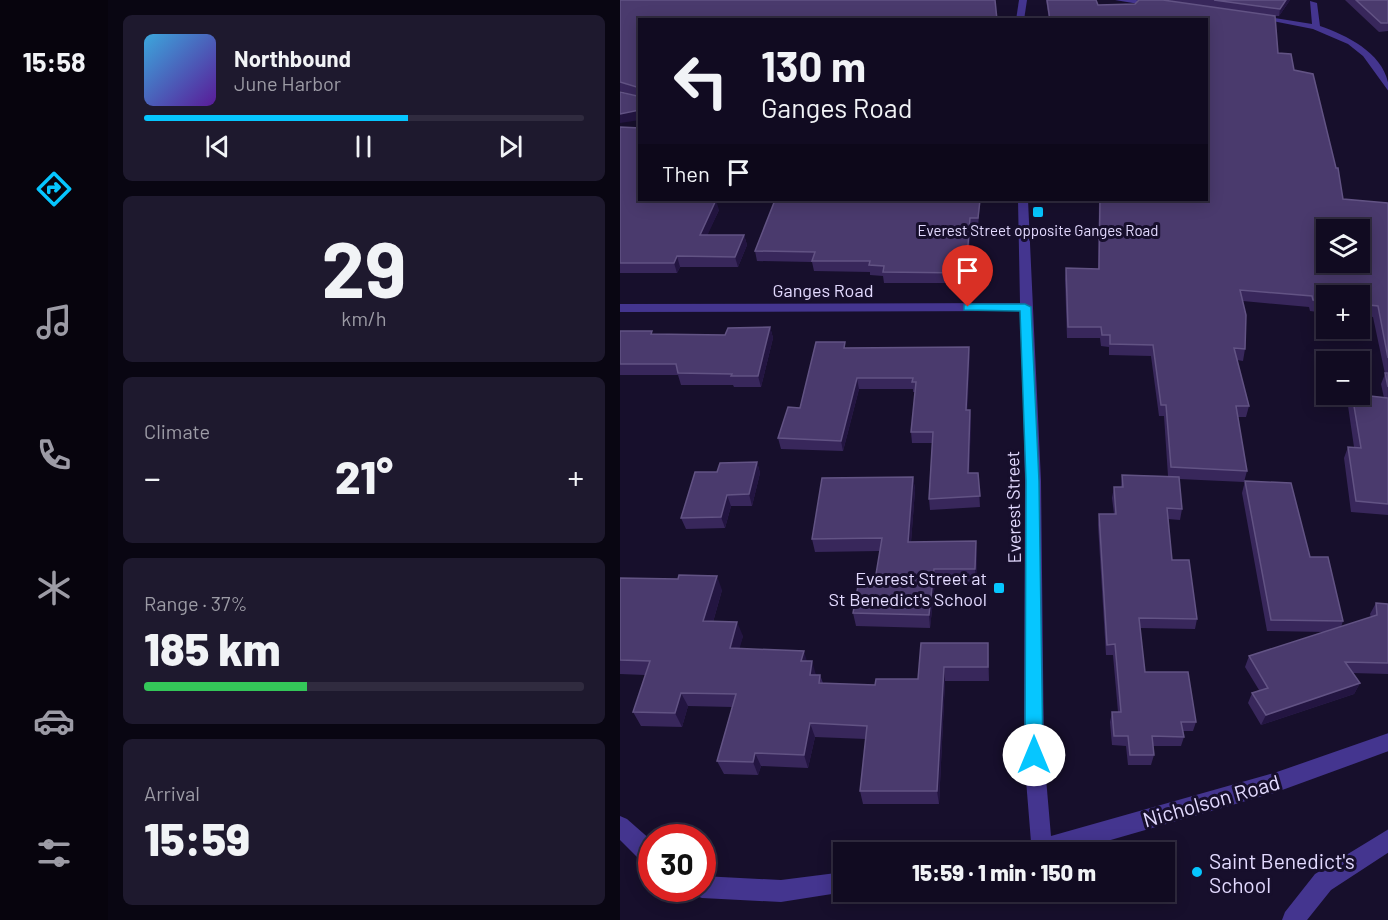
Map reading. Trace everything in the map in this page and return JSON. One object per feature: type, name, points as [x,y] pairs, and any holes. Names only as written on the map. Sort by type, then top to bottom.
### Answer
[{"type":"street","points":[[1020,18],[1023,0]]},
{"type":"street","points":[[1119,0],[1165,6]]},
{"type":"street","points":[[1313,3],[1316,26]]},
{"type":"street","points":[[1246,16],[1316,26],[1331,32],[1373,60],[1385,72],[1388,89]]},
{"type":"street","name":"Everest Street","points":[[1023,201],[1032,481],[1037,842]]},
{"type":"street","name":"Ganges Road","points":[[620,308],[1025,307]]},
{"type":"street","name":"Nicholson Road","points":[[1065,842],[1274,783],[1388,742]]},
{"type":"street","points":[[620,826],[638,843]]},
{"type":"street","points":[[1294,920],[1323,882],[1388,839]]},
{"type":"street","points":[[716,888],[781,891],[833,884]]},
{"type":"building","points":[[620,0],[995,0],[997,18],[638,18],[638,87],[620,82]]},
{"type":"building","points":[[1047,0],[1096,0],[1098,5],[1135,4],[1139,0],[1163,0],[1275,16],[1278,53],[1291,54],[1294,70],[1313,74],[1336,168],[1338,168],[1343,199],[1388,203],[1388,358],[1378,306],[1370,305],[1370,285],[1316,285],[1316,300],[1313,300],[1312,296],[1240,290],[1246,315],[1245,349],[1234,348],[1249,406],[1236,406],[1247,471],[1171,467],[1166,405],[1161,405],[1153,345],[1110,344],[1110,335],[1102,335],[1101,327],[1068,327],[1066,268],[1099,269],[1100,201],[1208,201],[1208,18],[1050,18]]},
{"type":"building","points":[[1214,0],[1286,0],[1280,9]]},
{"type":"building","points":[[1356,0],[1388,0],[1388,23],[1381,23]]},
{"type":"building","points":[[620,92],[638,95],[638,110],[620,114]]},
{"type":"building","points":[[620,127],[638,128],[638,201],[716,201],[700,235],[744,235],[735,257],[677,256],[674,263],[620,263]]},
{"type":"building","points":[[775,201],[980,201],[978,218],[970,218],[966,273],[883,272],[884,266],[869,265],[870,261],[812,261],[815,252],[755,251]]},
{"type":"building","points":[[770,327],[758,376],[678,373],[676,364],[620,364],[620,331],[652,331],[651,334],[725,335],[728,328]]},
{"type":"building","points":[[816,342],[845,342],[844,348],[969,347],[966,410],[970,410],[968,473],[978,473],[980,496],[929,499],[933,432],[911,432],[916,382],[912,382],[913,378],[857,378],[841,441],[778,438],[788,407],[800,408]]},
{"type":"building","points":[[1370,396],[1388,398],[1388,504],[1356,501],[1348,447],[1361,448],[1354,405],[1370,405]]},
{"type":"building","points":[[757,462],[749,494],[727,495],[721,517],[681,518],[695,472],[717,472],[720,463]]},
{"type":"building","points":[[1122,475],[1179,477],[1182,509],[1167,508],[1172,560],[1189,560],[1197,619],[1139,618],[1145,672],[1188,672],[1196,722],[1181,722],[1184,737],[1152,736],[1154,755],[1130,755],[1128,736],[1114,736],[1112,712],[1121,712],[1115,644],[1107,645],[1099,514],[1116,514],[1114,487],[1123,487]]},
{"type":"building","points":[[913,477],[908,542],[976,541],[975,569],[934,569],[929,615],[853,613],[858,586],[874,586],[882,538],[812,539],[822,478]]},
{"type":"building","points":[[1245,481],[1291,483],[1310,557],[1328,557],[1343,621],[1271,620]]},
{"type":"building","points":[[679,575],[717,576],[703,621],[737,622],[730,648],[804,651],[801,661],[812,661],[810,675],[820,675],[819,683],[875,685],[876,679],[918,679],[921,643],[988,643],[988,667],[944,667],[937,791],[860,791],[867,726],[810,723],[804,755],[755,753],[753,762],[717,761],[736,694],[681,693],[675,713],[633,712],[650,661],[620,660],[620,578],[678,579]]},
{"type":"building","points":[[1376,603],[1388,604],[1388,663],[1345,662],[1360,683],[1266,715],[1252,693],[1268,688],[1249,656],[1377,615]]},
{"type":"place","name":"Everest Street opposite Ganges Road","points":[[1038,212]]},
{"type":"place","name":"Everest Street at St Benedict's School","points":[[999,588]]},
{"type":"place","name":"Saint Benedict's School","points":[[1197,872]]},
{"type":"route","points":[[968,307],[1025,307],[1032,481],[1034,755]]}]
